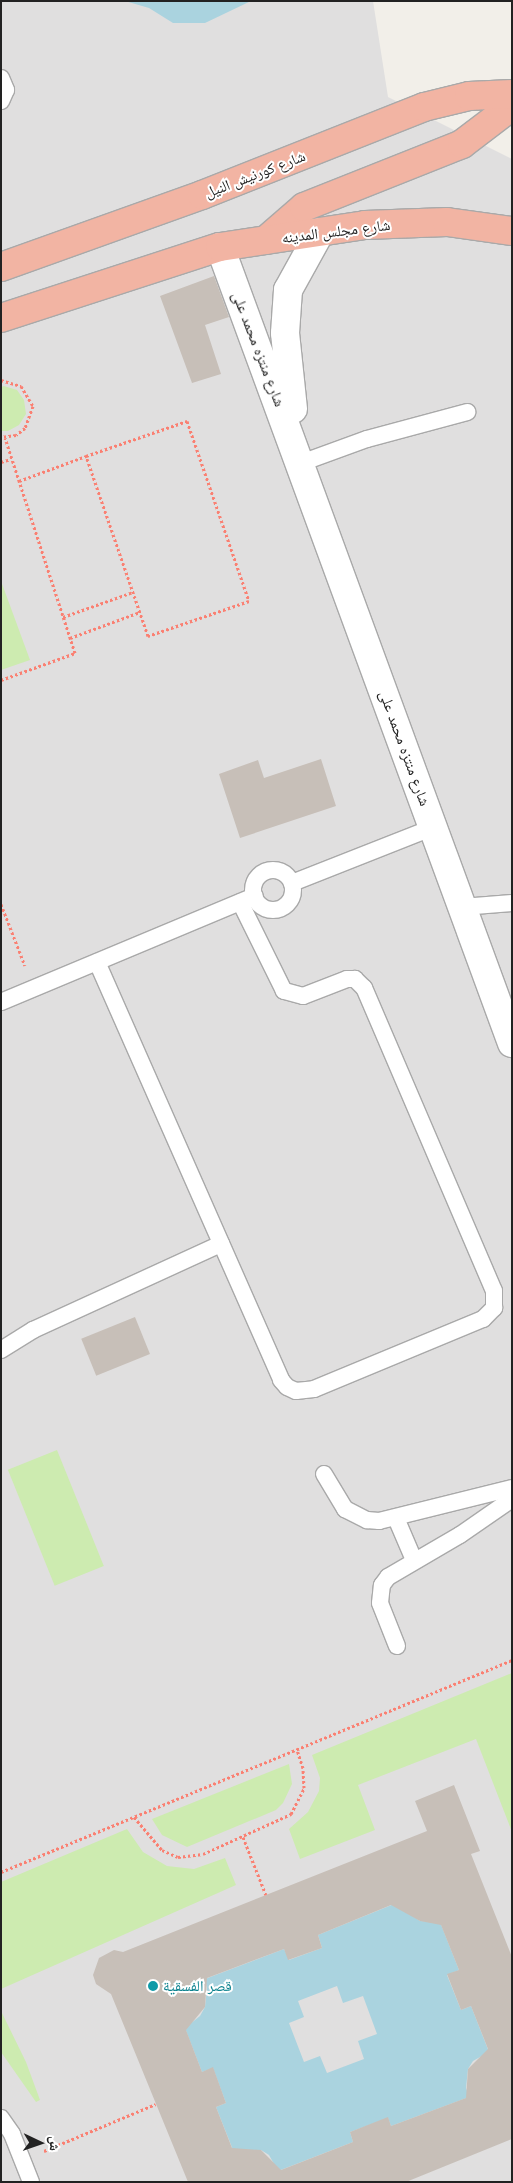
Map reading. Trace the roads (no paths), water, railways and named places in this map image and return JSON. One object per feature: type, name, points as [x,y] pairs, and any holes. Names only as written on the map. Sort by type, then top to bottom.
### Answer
[{"type":"highway","name":"شارع كورنيش النيل","points":[[1,267],[202,195],[424,108],[470,96],[512,94]]},
{"type":"highway","points":[[266,240],[304,206],[462,144],[512,106]]},
{"type":"highway","name":"شارع مجلس المدينه","points":[[220,246],[365,225],[447,222],[512,230]]},
{"type":"highway","points":[[1,318],[220,246]]},
{"type":"street","name":"شارع منتزه محمد على","points":[[300,458],[287,358],[286,306],[292,278],[320,232]]},
{"type":"street","name":"شارع منتزه محمد على","points":[[220,246],[300,458],[512,1043]]},
{"type":"street","points":[[252,327],[273,310],[286,306]]},
{"type":"lane","points":[[1,78],[6,90],[1,101]]},
{"type":"lane","points":[[300,458],[467,412]]},
{"type":"lane","points":[[292,882],[434,827]]},
{"type":"lane","points":[[1,1002],[247,899],[254,884],[267,872],[284,873],[292,882],[292,898],[280,908],[265,908],[247,899]]},
{"type":"lane","points":[[97,962],[281,1380],[296,1391],[314,1389],[483,1319],[494,1308],[494,1291],[364,988],[354,979],[347,978],[303,996],[284,990],[247,899]]},
{"type":"lane","points":[[462,907],[512,903]]},
{"type":"lane","points":[[1,1350],[47,1323],[221,1244]]},
{"type":"lane","points":[[324,1474],[337,1499],[355,1516],[379,1521],[512,1488]]},
{"type":"lane","points":[[397,1646],[380,1594],[388,1577],[414,1560],[460,1535],[512,1499]]},
{"type":"lane","points":[[396,1518],[414,1560]]},
{"type":"lane","points":[[1,2118],[12,2134],[31,2182]]},
{"type":"water","points":[[125,1],[251,1],[205,23],[173,23],[149,8]]},
{"type":"water","points":[[394,1904],[420,1921],[440,1922],[459,1970],[447,1975],[461,2010],[471,2006],[489,2052],[473,2061],[468,2069],[466,2088],[469,2097],[391,2126],[388,2118],[350,2132],[353,2142],[278,2171],[269,2155],[261,2150],[233,2150],[216,2107],[226,2103],[213,2068],[202,2072],[185,2028],[200,2016],[205,2007],[207,1988],[205,1979],[284,1949],[289,1960],[322,1948],[318,1935]],"holes":[[[337,1986],[343,2003],[363,1996],[377,2034],[358,2041],[364,2059],[327,2073],[320,2056],[304,2062],[289,2023],[304,2017],[298,2001]]]},
{"type":"place","name":"قصر الفسقية","points":[[153,1986]]}]
